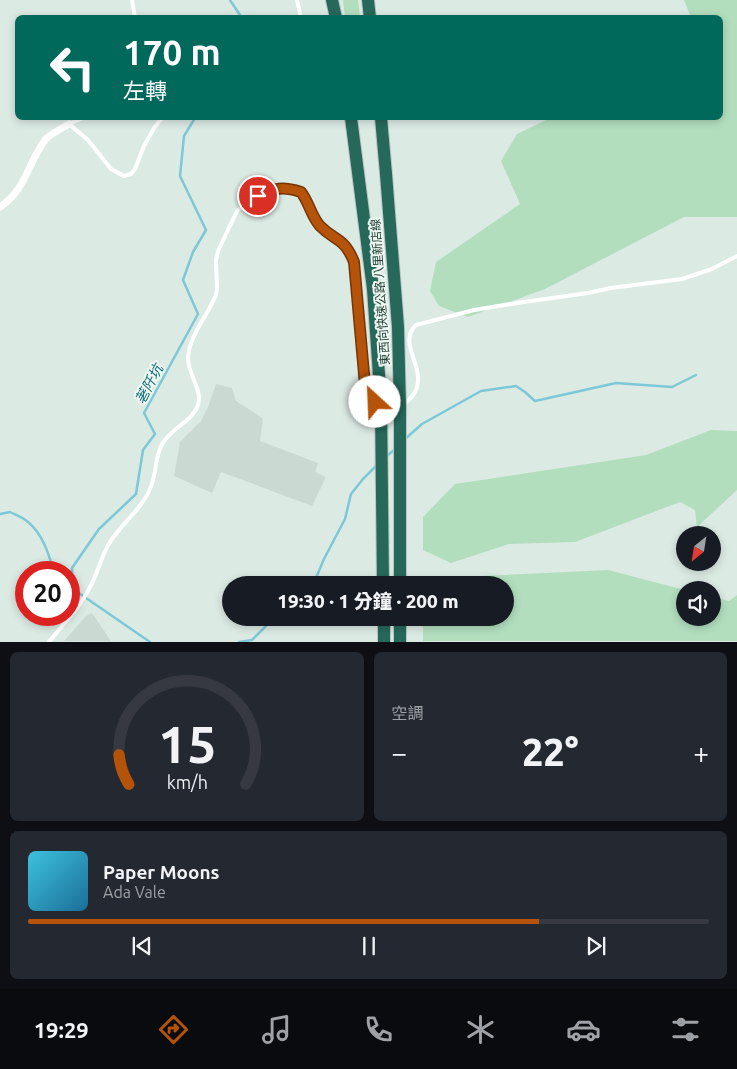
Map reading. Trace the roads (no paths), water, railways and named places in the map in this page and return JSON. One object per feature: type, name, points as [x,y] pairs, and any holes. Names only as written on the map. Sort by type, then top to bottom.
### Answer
[{"type":"highway","points":[[332,0],[335,15]]},
{"type":"highway","points":[[368,0],[370,15]]},
{"type":"highway","name":"東西向快速公路 八里新店線","points":[[351,120],[373,289],[381,404],[384,576]]},
{"type":"highway","name":"東西向快速公路 八里新店線","points":[[380,120],[398,337],[400,576]]},
{"type":"highway","points":[[384,626],[384,642]]},
{"type":"highway","points":[[400,626],[400,642]]},
{"type":"street","points":[[0,207],[14,195],[30,171],[47,139],[69,124]]},
{"type":"lane","points":[[132,0],[134,15]]},
{"type":"lane","points":[[297,0],[300,15]]},
{"type":"lane","points":[[78,120],[69,124],[88,140],[112,169],[124,176],[131,174],[136,169],[144,146],[160,120]]},
{"type":"lane","points":[[48,642],[81,603],[109,543],[124,522],[138,509],[150,490],[155,461],[162,444],[171,432],[190,418],[198,406],[198,391],[188,368],[190,349],[195,333],[216,295],[216,260],[218,251],[237,211],[249,200],[274,188],[285,187],[301,192],[320,226],[345,244],[354,262],[365,385],[368,395],[375,402],[385,407],[396,407],[406,403],[413,396],[417,387],[419,378],[409,344],[411,330],[416,325],[474,310],[611,288],[682,279],[712,269],[737,256]]},
{"type":"waterway","name":"荖阡坑","points":[[230,0],[240,15]]},
{"type":"waterway","name":"荖阡坑","points":[[150,642],[73,589],[72,568],[99,529],[136,494],[143,450],[155,434],[144,413],[198,314],[183,280],[193,252],[206,230],[180,176],[184,136],[194,120]]},
{"type":"waterway","points":[[404,440],[422,424],[481,391],[516,386],[535,401],[616,383],[672,387],[696,375]]},
{"type":"waterway","points":[[386,457],[395,449]]},
{"type":"waterway","points":[[317,576],[345,519],[351,494],[378,464]]},
{"type":"waterway","points":[[0,514],[10,512],[24,519],[33,527],[45,545],[51,561]]},
{"type":"waterway","points":[[239,642],[252,640],[266,626]]}]
